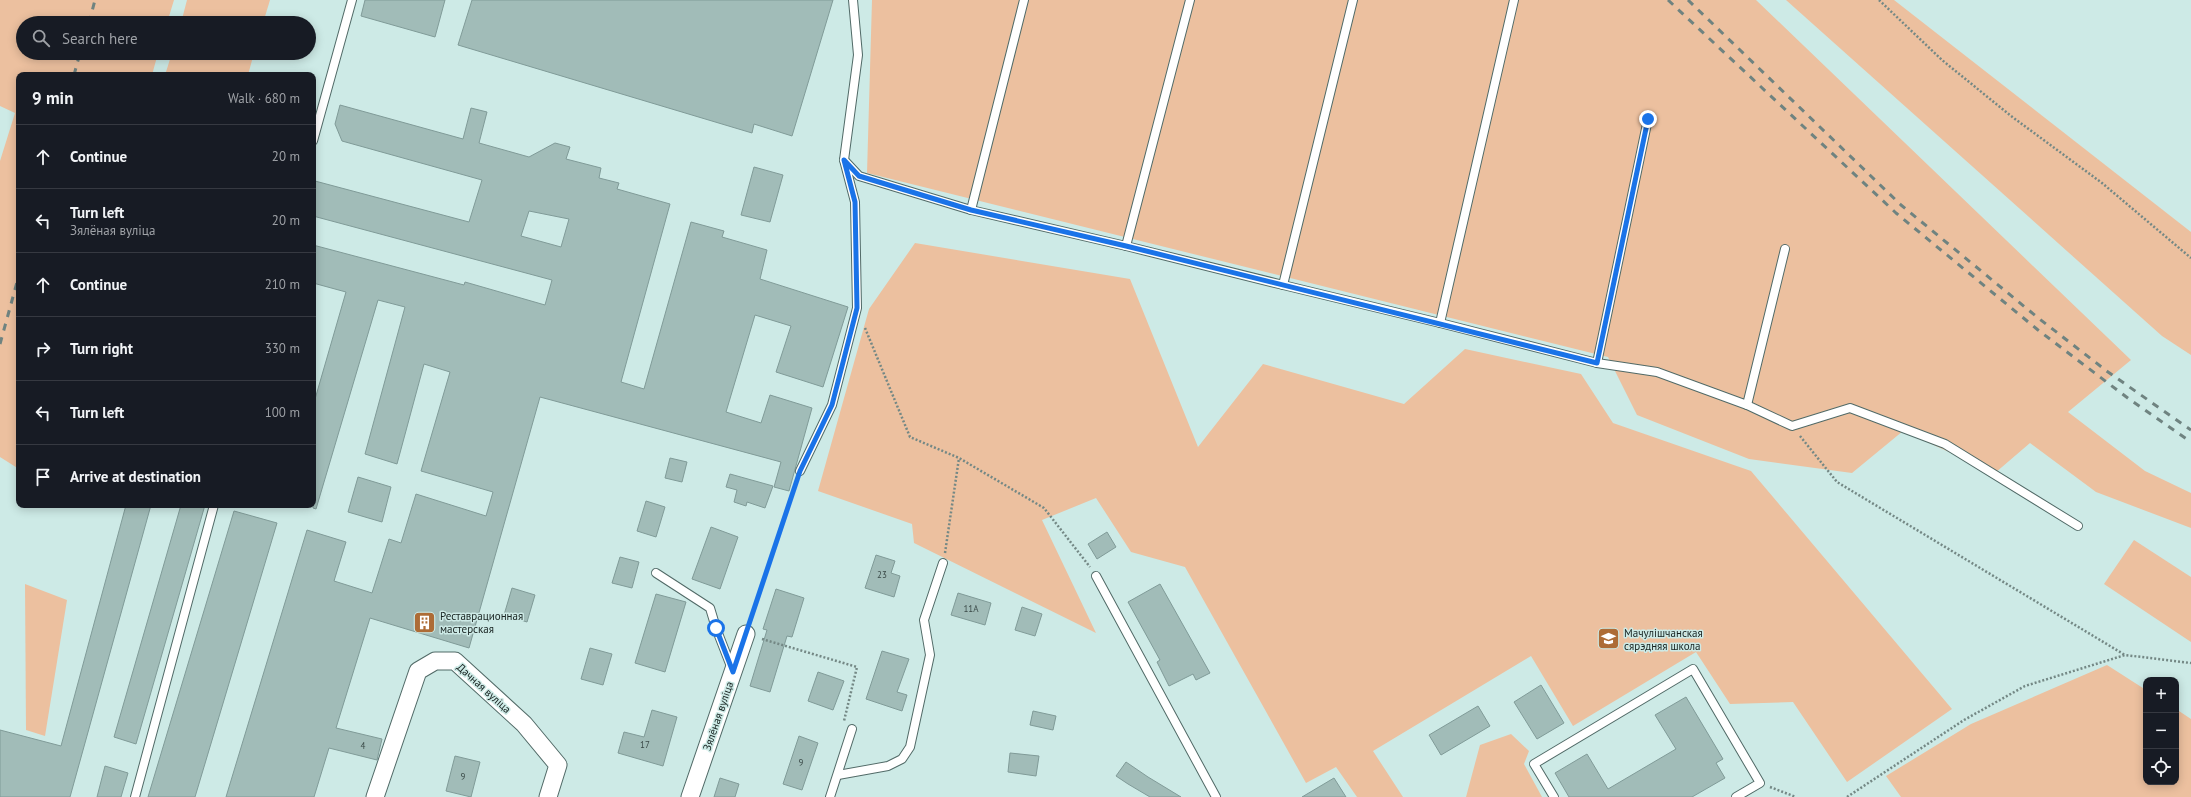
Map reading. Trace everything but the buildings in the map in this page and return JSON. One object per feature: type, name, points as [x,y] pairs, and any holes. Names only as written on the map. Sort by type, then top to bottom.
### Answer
[{"type":"street","name":"Зялёная вуліца","points":[[690,797],[746,634]]},
{"type":"street","name":"Дачная вуліца","points":[[375,797],[418,671],[435,661],[455,661],[524,724],[558,765],[548,797]]},
{"type":"lane","points":[[316,130],[352,0]]},
{"type":"lane","points":[[800,471],[832,405],[857,308],[855,202],[844,160],[858,55],[853,0]]},
{"type":"lane","points":[[971,210],[1024,0]]},
{"type":"lane","points":[[1126,246],[1190,0]]},
{"type":"lane","points":[[1283,285],[1353,0]]},
{"type":"lane","points":[[1440,323],[1514,0]]},
{"type":"lane","points":[[1597,363],[1648,119]]},
{"type":"lane","points":[[844,160],[859,176],[971,210],[1126,246],[1597,363],[1657,372],[1747,405],[1792,426],[1850,408],[1945,444],[2078,526]]},
{"type":"lane","points":[[1747,405],[1785,249]]},
{"type":"lane","points":[[135,797],[213,508]]},
{"type":"lane","points":[[838,775],[888,766],[902,759],[910,747],[930,655],[924,620],[943,563]]},
{"type":"lane","points":[[656,573],[710,608],[733,672]]},
{"type":"lane","points":[[1096,576],[1216,797]]},
{"type":"lane","points":[[1554,797],[1534,764],[1693,668],[1760,783],[1736,797]]},
{"type":"lane","points":[[830,797],[852,729]]},
{"type":"path","points":[[1878,0],[1942,60],[2011,116],[2102,183],[2191,258]]},
{"type":"path","points":[[857,308],[910,437],[959,458],[1044,508],[1096,576]]},
{"type":"path","points":[[1792,426],[1837,482],[2126,655],[2191,663]]},
{"type":"path","points":[[943,563],[959,458]]},
{"type":"path","points":[[800,471],[746,634],[857,668],[844,720],[852,729]]},
{"type":"path","points":[[1848,797],[1964,720],[2025,686],[2126,655]]},
{"type":"path","points":[[1760,783],[1796,797]]},
{"type":"shaded area","points":[[0,0],[174,0],[169,16],[16,16],[16,60],[156,60],[153,72],[16,72],[16,467],[0,457],[0,161],[15,113],[0,106]]},
{"type":"shaded area","points":[[187,0],[270,0],[265,16],[183,16]]},
{"type":"shaded area","points":[[872,0],[1756,0],[2131,360],[2068,412],[2145,471],[2191,493],[2191,528],[2096,492],[2030,443],[1995,473],[1903,431],[1852,473],[1749,459],[1637,415],[1608,357],[867,173]]},
{"type":"shaded area","points":[[1786,0],[1894,0],[2191,232],[2191,355],[2162,336]]},
{"type":"shaded area","points":[[170,60],[252,60],[249,72],[166,72]]},
{"type":"shaded area","points":[[915,243],[1130,279],[1198,447],[1263,364],[1404,404],[1465,349],[1581,374],[1613,423],[1751,471],[1952,709],[1847,782],[1793,702],[1730,704],[1696,652],[1573,726],[1531,656],[1373,751],[1403,797],[1357,797],[1336,767],[1306,783],[1185,567],[1131,552],[1096,498],[1042,520],[1096,633],[914,543],[912,524],[818,491],[869,309]]},
{"type":"shaded area","points":[[2134,540],[2191,577],[2191,642],[2104,584]]},
{"type":"shaded area","points":[[25,584],[67,600],[45,736],[26,730]]},
{"type":"shaded area","points":[[2107,665],[2143,688],[2143,785],[2179,785],[2179,711],[2191,719],[2191,797],[1901,797],[1886,776],[1971,724]]},
{"type":"shaded area","points":[[1511,734],[1529,751],[1524,764],[1542,797],[1466,797],[1480,745]]},
{"type":"railway","points":[[91,16],[95,0]]},
{"type":"railway","points":[[1668,0],[1896,213],[2038,330],[2129,399],[2191,442]]},
{"type":"railway","points":[[1688,0],[1901,205],[2037,317],[2108,372],[2191,430]]},
{"type":"railway","points":[[75,72],[78,60]]},
{"type":"railway","points":[[0,344],[16,286]]},
{"type":"place","name":"Реставрационная мастерская","points":[[425,622]]},
{"type":"place","name":"Мачулішчанская сярэдняя школа","points":[[1608,639]]},
{"type":"route","points":[[716,628],[733,672],[800,471],[832,405],[857,308],[855,202],[844,160],[859,176],[971,210],[1126,246],[1597,363],[1648,119]]}]
